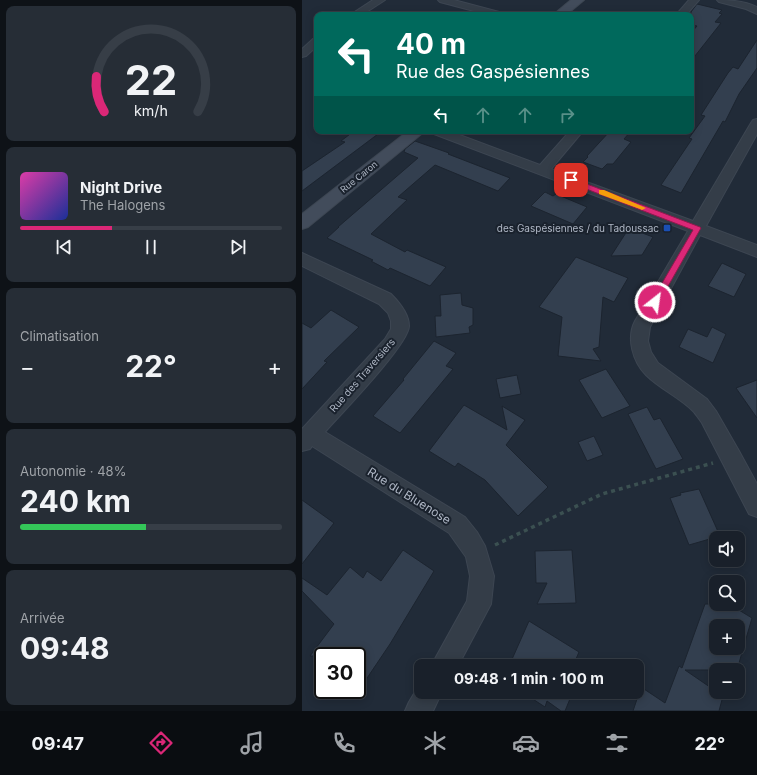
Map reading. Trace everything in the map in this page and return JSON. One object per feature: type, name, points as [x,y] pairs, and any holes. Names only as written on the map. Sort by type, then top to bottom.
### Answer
[{"type":"street","points":[[360,12],[380,0]]},
{"type":"street","points":[[443,0],[489,12]]},
{"type":"street","points":[[563,12],[578,0]]},
{"type":"street","points":[[684,12],[694,0]]},
{"type":"street","points":[[722,0],[749,7],[757,11]]},
{"type":"street","points":[[302,54],[314,44]]},
{"type":"street","points":[[757,124],[641,326],[640,341],[643,354],[652,369],[700,405],[709,417],[757,506]]},
{"type":"street","name":"Rue Caron","points":[[302,223],[413,134]]},
{"type":"street","points":[[446,134],[757,251]]},
{"type":"street","points":[[543,170],[574,134]]},
{"type":"street","name":"Rue des Traversiers","points":[[302,259],[385,299],[395,308],[399,318],[400,329],[391,344],[306,438]]},
{"type":"street","name":"Rue du Bluenose","points":[[306,438],[457,525],[469,540],[477,554],[482,576],[479,604],[448,659]]},
{"type":"street","points":[[418,711],[425,699]]},
{"type":"path","points":[[477,554],[602,494],[732,458]]},
{"type":"building","points":[[697,4],[722,10],[719,13],[722,14],[715,22],[721,23],[694,57],[694,30],[697,26],[694,26],[694,12],[691,12]]},
{"type":"building","points":[[757,40],[757,68],[739,94],[725,122],[723,121],[681,193],[661,185],[692,139],[689,138],[692,134],[694,134],[694,131],[705,116],[701,115],[728,73],[733,67],[738,69]]},
{"type":"building","points":[[350,134],[378,134],[302,191],[302,171],[345,142],[341,141]]},
{"type":"building","points":[[607,134],[628,134],[624,139],[631,142],[613,164],[607,164],[602,169],[583,162],[588,157],[587,156]]},
{"type":"building","points":[[415,141],[510,178],[498,191],[435,165],[398,197],[407,200],[371,234],[405,252],[407,250],[446,267],[430,286],[390,268],[388,270],[371,261],[373,260],[327,238],[418,158],[404,152],[405,149]]},
{"type":"building","points":[[545,192],[553,196],[556,194],[587,207],[573,224],[531,206]]},
{"type":"building","points":[[629,228],[653,237],[642,255],[611,256]]},
{"type":"building","points":[[576,257],[628,278],[614,302],[603,297],[599,347],[593,349],[601,361],[558,356],[562,317],[539,307]]},
{"type":"building","points":[[722,263],[746,274],[734,297],[708,286]]},
{"type":"building","points":[[461,293],[462,305],[473,308],[473,325],[469,327],[470,333],[436,337],[435,316],[441,316],[440,295]]},
{"type":"building","points":[[331,310],[359,327],[324,361],[327,362],[302,389],[302,323],[311,328]]},
{"type":"building","points":[[712,327],[726,334],[713,363],[679,347],[688,329],[707,337]]},
{"type":"building","points":[[434,341],[456,353],[446,366],[453,369],[400,433],[373,416],[404,380],[403,379]]},
{"type":"building","points":[[606,369],[630,406],[602,418],[579,380]]},
{"type":"building","points":[[517,375],[521,394],[500,398],[496,379]]},
{"type":"building","points":[[757,380],[757,418],[736,388]]},
{"type":"building","points":[[464,405],[507,430],[502,406],[525,420],[506,445],[548,487],[518,516],[485,480],[458,463],[455,467],[429,451]]},
{"type":"building","points":[[647,407],[654,420],[660,418],[683,459],[656,469],[628,414]]},
{"type":"building","points":[[594,436],[603,455],[587,461],[578,442]]},
{"type":"building","points":[[699,489],[718,531],[709,531],[709,539],[689,545],[670,498],[681,495],[680,493]]},
{"type":"building","points":[[302,500],[334,523],[302,564]]},
{"type":"building","points":[[403,550],[434,571],[390,644],[366,680],[366,647],[317,647],[334,624],[302,591],[302,578],[327,595],[350,567],[363,578],[367,571],[381,581]]},
{"type":"building","points":[[572,550],[576,603],[537,604],[547,583],[536,583],[535,551]]},
{"type":"building","points":[[705,604],[709,604],[709,611],[740,611],[752,618],[745,642],[745,619],[709,619],[709,655],[741,655],[739,663],[709,663],[709,670],[685,670],[709,686],[709,699],[722,699],[719,711],[633,711],[637,699],[644,699],[644,689],[665,703],[679,666],[682,668]]},
{"type":"building","points":[[529,621],[579,652],[576,659],[512,659]]},
{"type":"building","points":[[314,651],[314,656],[310,656]]},
{"type":"building","points":[[533,699],[570,699],[565,711],[561,711],[547,701],[545,707]]},
{"type":"slow traffic","points":[[601,192],[642,208]]},
{"type":"place","name":"des Gaspésiennes / du Tadoussac","points":[[667,228]]},
{"type":"route","points":[[571,180],[697,228],[655,302]]}]
